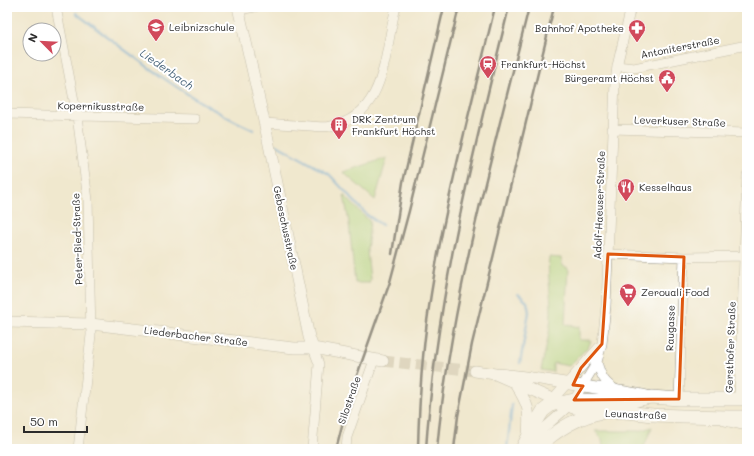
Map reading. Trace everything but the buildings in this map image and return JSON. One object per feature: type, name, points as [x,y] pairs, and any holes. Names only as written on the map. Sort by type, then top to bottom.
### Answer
[{"type":"main road","name":"Leunastraße","points":[[529,443],[543,411],[551,405],[567,403],[632,401],[651,397],[679,399],[743,399]]},
{"type":"main road","name":"Leunastraße","points":[[536,449],[551,435],[564,426],[585,417],[605,412],[706,418],[747,417]]},
{"type":"main road","points":[[522,449],[529,443]]},
{"type":"street","name":"Peter-Bied-Straße","points":[[56,7],[77,116],[88,200],[91,335],[78,449]]},
{"type":"street","points":[[238,9],[255,7]]},
{"type":"street","name":"Adolf-Haeuser-Straße","points":[[574,384],[597,362],[605,326],[612,129],[617,66],[631,7]]},
{"type":"street","points":[[264,123],[330,127],[361,113],[370,103],[379,84],[392,8]]},
{"type":"street","name":"Gebeschusstraße","points":[[238,9],[264,123],[309,337],[318,364],[312,449]]},
{"type":"street","name":"Antoniterstraße","points":[[617,66],[634,68],[747,45]]},
{"type":"street","name":"Kopernikusstraße","points":[[7,114],[195,120]]},
{"type":"street","name":"Leverkuser Straße","points":[[612,129],[747,133]]},
{"type":"street","name":"Gersthofer Straße","points":[[743,399],[747,175]]},
{"type":"street","points":[[608,254],[684,257],[746,256]]},
{"type":"street","name":"Raugasse","points":[[679,399],[684,257]]},
{"type":"street","name":"Liederbacher Straße","points":[[7,322],[91,324],[294,348],[313,348],[379,360]]},
{"type":"street","name":"Adolf-Haeuser-Straße","points":[[567,403],[581,368],[602,344]]},
{"type":"street","name":"Silostraße","points":[[346,449],[347,437],[379,360]]},
{"type":"street","points":[[597,362],[605,381],[609,386],[619,391]]},
{"type":"street","points":[[475,371],[495,374],[567,403],[605,412]]},
{"type":"street","name":"Leunastraße","points":[[495,374],[520,375],[619,391],[634,392],[651,397]]},
{"type":"street","points":[[515,383],[527,404],[529,413],[529,443]]},
{"type":"street","points":[[529,443],[567,403],[574,384]]},
{"type":"street","points":[[706,418],[747,426]]},
{"type":"highlighted area","points":[[608,254],[684,257],[679,399],[574,400],[583,386],[573,385],[581,368],[602,344]]},
{"type":"green space","points":[[387,158],[375,200],[343,172]]},
{"type":"green space","points":[[344,195],[370,221],[367,251],[370,279],[369,283],[355,283],[349,223]]},
{"type":"green space","points":[[549,257],[561,258],[562,265],[568,268],[565,324],[579,327],[579,340],[591,340],[589,346],[569,366],[553,363],[553,372],[541,370],[548,341],[551,318],[548,270]]},
{"type":"green space","points":[[652,427],[643,449],[603,449],[602,439],[595,431],[639,431]]},
{"type":"waterway","name":"Liederbach","points":[[76,13],[184,92],[207,106],[254,130]]},
{"type":"waterway","name":"Liederbach","points":[[277,145],[329,174],[367,215],[382,225]]},
{"type":"waterway","name":"Liederbach","points":[[518,294],[527,302],[529,312],[520,363]]},
{"type":"waterway","name":"Liederbach","points":[[507,449],[512,405]]},
{"type":"tunnel","points":[[383,361],[475,371]]},
{"type":"railway","points":[[392,254],[403,182],[444,7]]},
{"type":"railway","points":[[336,449],[349,398],[390,282],[459,7]]},
{"type":"railway","points":[[418,449],[423,360],[435,269],[450,194],[495,7]]},
{"type":"railway","points":[[426,449],[431,393],[447,281],[482,116],[509,7]]},
{"type":"railway","points":[[437,449],[443,393],[463,282],[488,171],[529,7]]},
{"type":"railway","points":[[454,449],[458,416],[472,344],[554,7]]},
{"type":"place","name":"Leibnizschule","points":[[156,42]]},
{"type":"place","name":"Bahnhof Apotheke","points":[[637,43]]},
{"type":"place","name":"Frankfurt-Höchst","points":[[488,79]]},
{"type":"place","name":"Bürgeramt Höchst","points":[[667,93]]},
{"type":"place","name":"DRK Zentrum Frankfurt Höchst","points":[[339,140]]},
{"type":"place","name":"Kesselhaus","points":[[626,202]]},
{"type":"place","name":"Zerouali Food","points":[[628,307]]}]
